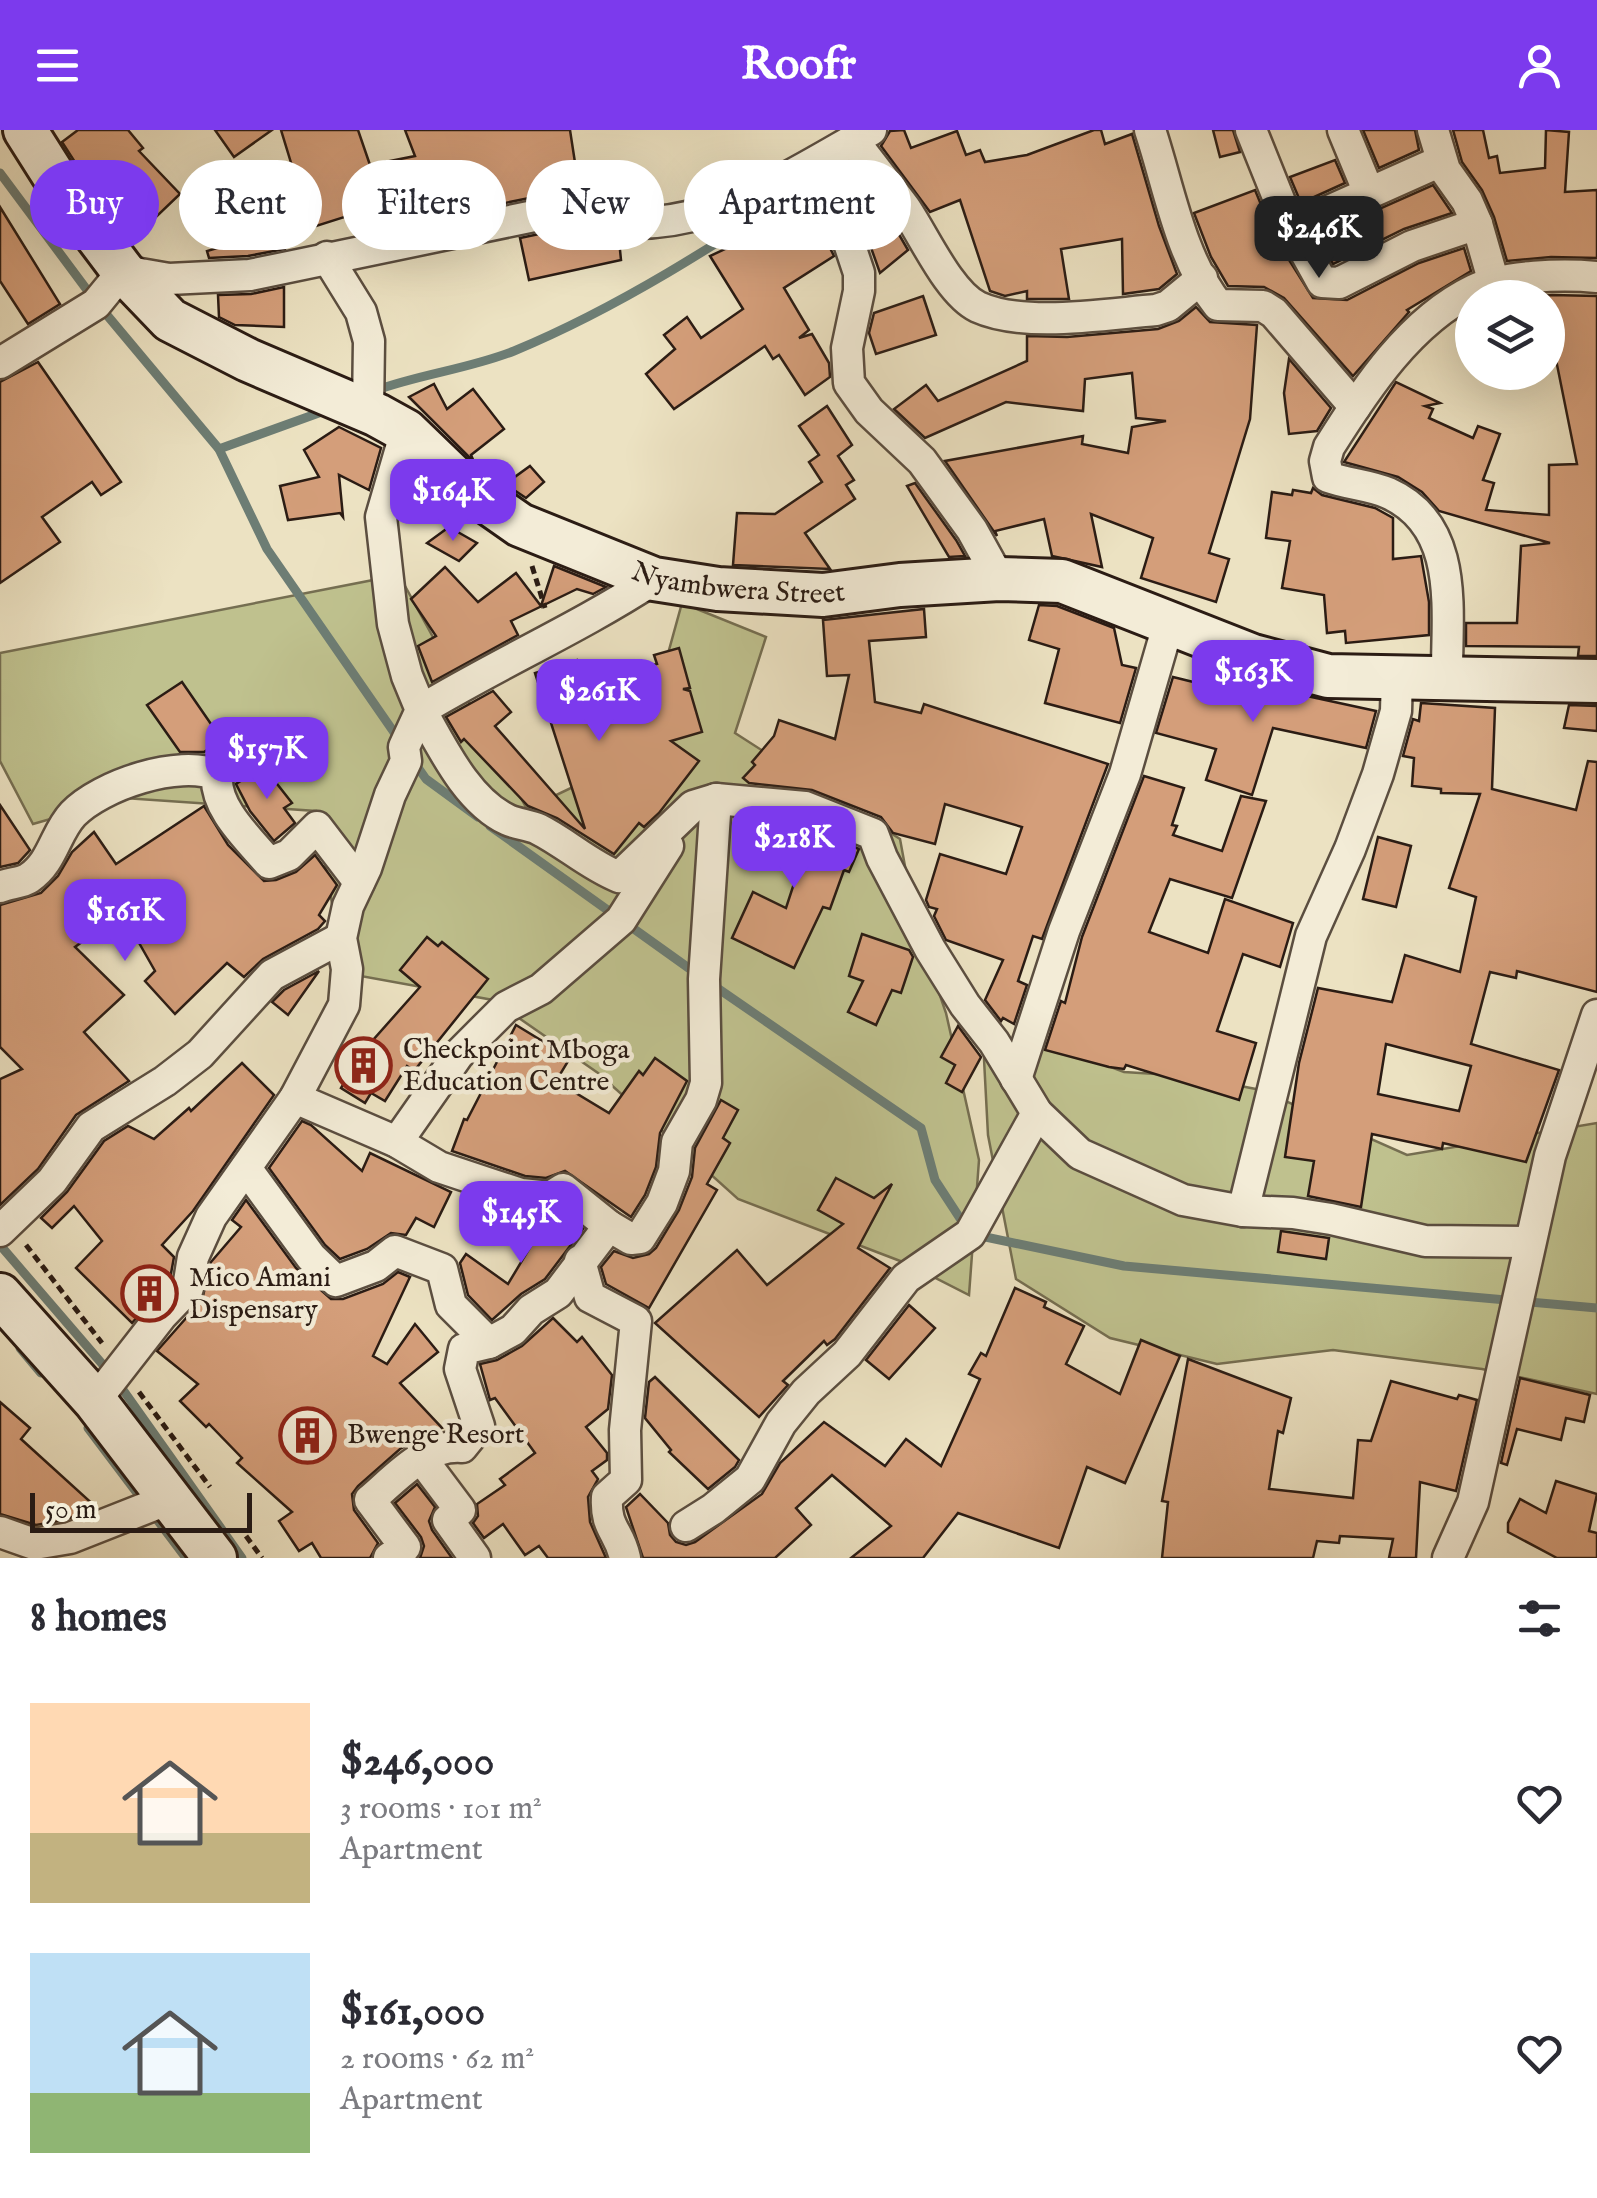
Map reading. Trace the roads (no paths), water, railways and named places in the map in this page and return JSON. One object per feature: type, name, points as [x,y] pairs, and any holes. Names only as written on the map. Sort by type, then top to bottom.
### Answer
[{"type":"street","name":"Nyambwera Street","points":[[25,130],[68,198],[124,271],[170,320],[406,432],[460,483],[520,524],[654,579],[718,590],[822,595],[998,579],[1062,581],[1253,656],[1328,676],[1597,681]]},
{"type":"street","points":[[1150,130],[1184,237],[1218,305],[1263,306],[1274,312],[1355,406]]},
{"type":"street","points":[[1251,130],[1291,228],[1318,279],[1333,284],[1412,246],[1477,224]]},
{"type":"street","points":[[1343,130],[1368,193]]},
{"type":"street","points":[[1433,130],[1448,177],[1467,200],[1477,224],[1493,280]]},
{"type":"street","points":[[821,160],[862,135],[960,293],[976,306],[998,314],[1044,317],[1156,310],[1168,306],[1202,278]]},
{"type":"street","points":[[1291,228],[1441,161]]},
{"type":"street","points":[[0,362],[96,304],[124,271],[169,279],[250,275],[564,210],[590,220],[651,224],[684,217]]},
{"type":"street","points":[[851,250],[859,273],[859,291],[847,348],[849,383],[869,411],[922,461],[972,530],[998,579]]},
{"type":"street","points":[[327,257],[354,298],[369,341],[368,411]]},
{"type":"street","points":[[1546,280],[1597,277]]},
{"type":"street","points":[[1447,680],[1446,567],[1436,536],[1410,507],[1387,492],[1328,477],[1324,461],[1355,406],[1423,323],[1455,302]]},
{"type":"street","points":[[406,432],[381,518],[400,652],[421,710],[449,759],[478,796],[506,819],[537,829],[619,877],[705,802],[805,807],[873,834],[930,948],[1038,1112],[1080,1154],[1183,1200],[1243,1212],[1293,1213],[1426,1241],[1530,1242]]},
{"type":"street","points":[[95,1401],[188,1288],[193,1257],[211,1217],[295,1098],[344,1004],[348,969],[341,938],[348,906],[406,762],[404,747],[421,710],[610,608],[654,579]]},
{"type":"street","points":[[1016,1079],[1064,931],[1124,774],[1169,622]]},
{"type":"street","points":[[1243,1212],[1311,936],[1378,774],[1396,711],[1397,676]]},
{"type":"street","points":[[0,887],[28,880],[48,860],[72,814],[121,783],[155,774],[204,770],[217,775],[216,790],[238,826],[270,863],[289,855],[316,827],[359,882]]},
{"type":"street","points":[[397,1142],[458,1056],[506,1008],[540,989],[621,920],[705,802]]},
{"type":"street","points":[[295,1098],[397,1142],[439,1167],[521,1194],[550,1197],[564,1189],[608,1226],[632,1239],[640,1238],[662,1204],[674,1171],[678,1142],[706,1084],[705,802]]},
{"type":"street","points":[[0,1231],[52,1181],[91,1126],[165,1081],[200,1054],[272,974],[341,938]]},
{"type":"street","points":[[1448,1558],[1473,1502],[1550,1156],[1597,1015]]},
{"type":"street","points":[[686,1526],[750,1479],[782,1423],[806,1392],[847,1354],[906,1278],[970,1234],[1038,1112]]},
{"type":"street","points":[[246,1168],[302,1246],[336,1282],[376,1266],[395,1251],[442,1269],[451,1305],[489,1342]]},
{"type":"street","points":[[389,1558],[405,1547],[370,1500],[422,1458],[444,1446],[462,1447],[479,1426],[460,1369],[464,1349],[513,1330],[531,1310],[558,1293],[608,1226]]},
{"type":"street","points":[[580,1261],[590,1297],[636,1321],[625,1430],[626,1480],[607,1497],[605,1519],[623,1547],[625,1558]]},
{"type":"street","points":[[0,1294],[95,1401],[215,1558]]},
{"type":"street","points":[[422,1458],[460,1510],[448,1520],[475,1558]]},
{"type":"street","points":[[0,1532],[34,1544],[70,1538],[169,1499]]},
{"type":"waterway","points":[[0,173],[96,302],[219,449],[267,549],[400,741]]},
{"type":"waterway","points":[[374,391],[514,351],[592,315],[704,250]]},
{"type":"waterway","points":[[219,449],[327,410]]},
{"type":"waterway","points":[[414,762],[426,779],[478,817]]},
{"type":"waterway","points":[[490,826],[697,974]]},
{"type":"waterway","points":[[710,983],[921,1128],[935,1180],[965,1226]]},
{"type":"waterway","points":[[976,1235],[1124,1266],[1597,1308]]},
{"type":"waterway","points":[[0,1245],[116,1380],[242,1558]]},
{"type":"waterway","points":[[20,1348],[41,1373]]},
{"type":"waterway","points":[[88,1428],[186,1558]]},
{"type":"place","name":"Checkpoint Mboga Education Centre","points":[[364,1066]]},
{"type":"place","name":"Mico Amani Dispensary","points":[[150,1294]]},
{"type":"place","name":"Bwenge Resort","points":[[308,1435]]}]
